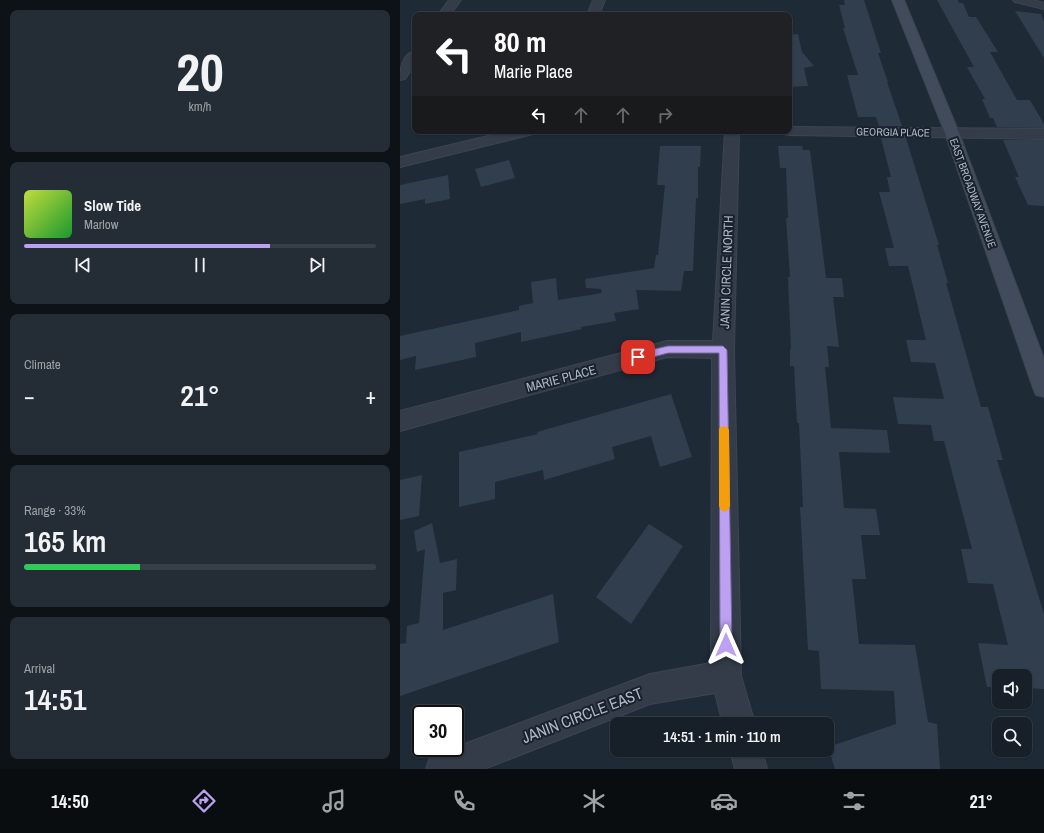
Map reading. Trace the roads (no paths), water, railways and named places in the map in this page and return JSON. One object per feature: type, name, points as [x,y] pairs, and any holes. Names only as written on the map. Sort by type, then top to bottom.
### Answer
[{"type":"street","points":[[446,12],[455,0]]},
{"type":"street","points":[[594,12],[599,0]]},
{"type":"street","name":"EAST BROADWAY AVENUE","points":[[898,0],[952,133],[1044,388]]},
{"type":"street","points":[[1019,0],[1044,6]]},
{"type":"street","points":[[400,76],[412,59]]},
{"type":"street","name":"GEORGIA PLACE","points":[[792,131],[1044,134]]},
{"type":"street","points":[[400,162],[516,134]]},
{"type":"street","name":"JANIN CIRCLE NORTH","points":[[732,134],[723,350],[726,676],[737,717]]},
{"type":"street","name":"MARIE PLACE","points":[[400,421],[668,349],[723,350]]},
{"type":"street","name":"JANIN CIRCLE EAST","points":[[442,769],[650,689],[726,676]]},
{"type":"street","points":[[748,757],[751,769]]}]
